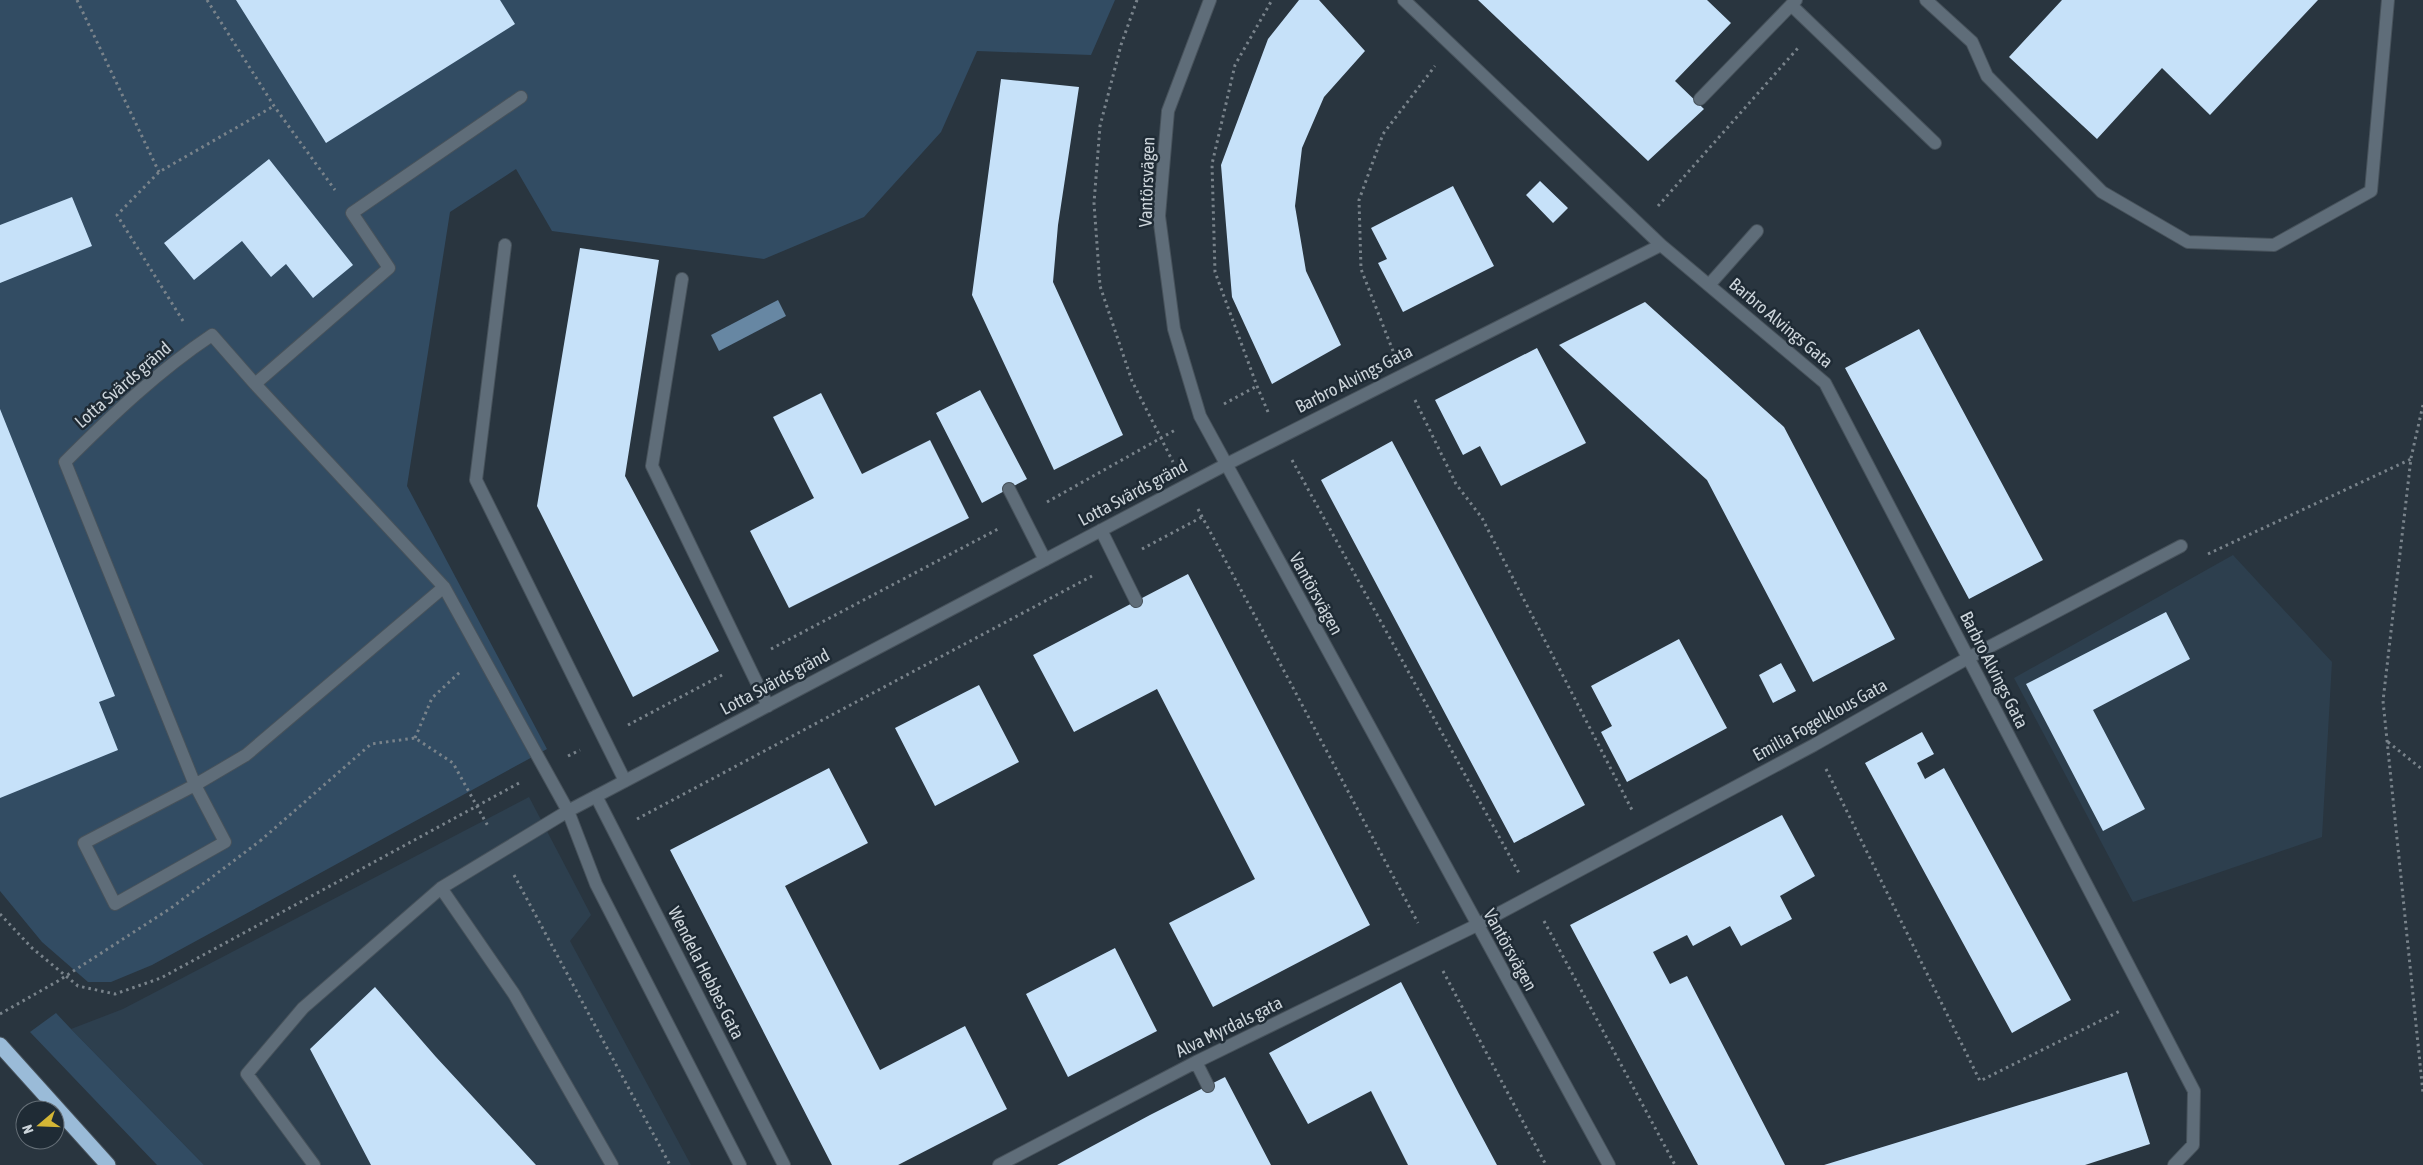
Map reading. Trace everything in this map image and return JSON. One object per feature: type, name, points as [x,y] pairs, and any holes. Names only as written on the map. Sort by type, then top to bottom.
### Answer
[{"type":"highway","points":[[0,1045],[108,1165]]},
{"type":"street","name":"Barbro Alvings Gata","points":[[1404,0],[1661,245],[1825,383],[2194,1091],[2192,1145],[2174,1165]]},
{"type":"street","points":[[1926,0],[1972,42],[1987,76],[2102,192],[2188,242],[2274,245],[2371,191],[2388,0]]},
{"type":"street","name":"Vantörsvägen","points":[[1205,2],[1168,111],[1159,216],[1174,329],[1200,416],[1225,465],[1609,1165]]},
{"type":"street","points":[[1700,98],[1793,2],[1815,28],[1935,143]]},
{"type":"street","points":[[255,384],[389,268],[352,213],[521,97]]},
{"type":"street","points":[[1709,285],[1757,231]]},
{"type":"street","points":[[505,245],[476,480],[624,781]]},
{"type":"street","name":"Barbro Alvings Gata","points":[[1225,465],[1402,374],[1661,245]]},
{"type":"street","points":[[682,279],[652,466],[768,706]]},
{"type":"street","name":"Lotta Svärds gränd","points":[[444,587],[246,755],[195,785],[84,844],[116,904],[226,842],[195,785],[65,462],[123,404],[212,335],[255,384],[444,587],[568,811],[1225,465]]},
{"type":"street","points":[[1009,489],[1044,560]]},
{"type":"street","points":[[1101,530],[1136,601]]},
{"type":"street","name":"Emilia Fogelklous Gata","points":[[1477,925],[1814,745],[1968,658],[2181,546]]},
{"type":"street","name":"Wendela Hebbes Gata","points":[[596,796],[784,1165]]},
{"type":"street","points":[[314,1165],[247,1074],[303,1008],[440,888],[568,811],[596,884],[740,1165]]},
{"type":"street","points":[[440,888],[514,994],[612,1165]]},
{"type":"street","name":"Alva Myrdals gata","points":[[999,1165],[1196,1062],[1477,925]]},
{"type":"street","points":[[1196,1062],[1208,1086]]},
{"type":"path","points":[[77,0],[159,172]]},
{"type":"path","points":[[207,0],[274,106],[352,213]]},
{"type":"path","points":[[0,914],[32,948],[78,986],[115,994],[161,978],[544,769],[1023,516],[1160,438],[1132,381],[1100,286],[1094,203],[1100,126],[1121,45],[1137,0]]},
{"type":"path","points":[[1271,417],[1257,386],[1215,272],[1212,164],[1235,66],[1272,0]]},
{"type":"path","points":[[1661,245],[1656,208],[1815,28]]},
{"type":"path","points":[[1451,45],[1383,134],[1359,200],[1361,269],[1402,374],[1456,484],[1482,518],[1645,835]]},
{"type":"path","points":[[198,344],[117,214],[159,172],[274,106]]},
{"type":"path","points":[[2423,405],[2411,458],[2384,701],[2423,1093]]},
{"type":"path","points":[[1291,458],[1531,896],[1675,1165]]},
{"type":"path","points":[[2181,546],[2204,555],[2411,458]]},
{"type":"path","points":[[614,831],[1202,517],[1546,1165]]},
{"type":"path","points":[[415,738],[432,698],[481,653]]},
{"type":"path","points":[[0,1014],[58,981],[171,908],[260,841],[371,744],[415,738],[453,763],[670,1165]]},
{"type":"path","points":[[2388,742],[2423,770]]},
{"type":"path","points":[[1814,745],[1980,1081],[2145,999]]},
{"type":"shaded area","points":[[0,0],[1115,0],[1091,55],[977,51],[941,132],[864,217],[764,259],[552,231],[516,169],[450,212],[407,486],[547,749],[152,965],[111,982],[88,982],[42,942],[0,891]]},
{"type":"shaded area","points":[[778,300],[786,316],[719,351],[711,335]]},
{"type":"shaded area","points":[[2233,555],[2332,662],[2322,837],[2133,902],[2014,678]]},
{"type":"shaded area","points":[[529,797],[591,915],[570,941],[691,1165],[204,1165],[71,1029],[123,1009]]},
{"type":"shaded area","points":[[56,1013],[204,1165],[157,1165],[30,1032]]},
{"type":"building","points":[[236,0],[500,0],[515,24],[326,143]]},
{"type":"building","points":[[1299,0],[1319,0],[1365,51],[1324,97],[1302,148],[1295,206],[1306,271],[1341,345],[1272,384],[1232,297],[1221,165],[1268,39]]},
{"type":"building","points":[[1478,0],[1707,0],[1731,23],[1675,81],[1704,109],[1648,161]]},
{"type":"building","points":[[2062,0],[2318,0],[2210,115],[2162,68],[2097,139],[2009,57]]},
{"type":"building","points":[[1001,79],[1079,87],[1058,225],[1053,282],[1123,435],[1054,470],[972,295]]},
{"type":"building","points":[[269,159],[353,265],[313,298],[286,264],[271,277],[242,241],[194,280],[164,243]]},
{"type":"building","points":[[1540,181],[1568,208],[1553,223],[1526,195]]},
{"type":"building","points":[[1453,186],[1494,266],[1403,312],[1378,263],[1387,259],[1371,228]]},
{"type":"building","points":[[72,197],[92,246],[0,283],[0,225]]},
{"type":"building","points":[[580,248],[659,260],[625,476],[719,651],[633,697],[537,506]]},
{"type":"building","points":[[1645,302],[1784,427],[1895,639],[1813,682],[1707,480],[1559,345]]},
{"type":"building","points":[[1919,329],[2043,560],[1969,599],[1845,368]]},
{"type":"building","points":[[1537,348],[1586,443],[1501,486],[1480,446],[1463,455],[1435,400]]},
{"type":"building","points":[[980,390],[1027,479],[982,503],[936,413]]},
{"type":"building","points":[[821,393],[862,474],[930,440],[969,518],[789,608],[750,531],[814,498],[773,417]]},
{"type":"building","points":[[0,409],[115,696],[99,702],[118,750],[0,798]]},
{"type":"building","points":[[1392,441],[1585,805],[1514,843],[1321,480]]},
{"type":"building","points":[[1188,574],[1370,925],[1213,1007],[1169,923],[1255,879],[1157,689],[1074,732],[1033,655]]},
{"type":"building","points":[[2166,612],[2190,659],[2093,710],[2145,809],[2103,831],[2026,684]]},
{"type":"building","points":[[1679,639],[1727,728],[1627,782],[1601,732],[1612,726],[1591,686]]},
{"type":"building","points":[[1781,663],[1796,691],[1773,703],[1759,675]]},
{"type":"building","points":[[979,685],[1019,762],[935,806],[895,728]]},
{"type":"building","points":[[1922,732],[1934,754],[1917,763],[1925,779],[1944,768],[2071,1000],[2012,1033],[1865,763]]},
{"type":"building","points":[[829,768],[868,843],[785,886],[880,1070],[965,1026],[1007,1109],[898,1165],[832,1165],[670,850]]},
{"type":"building","points":[[1782,815],[1815,876],[1780,896],[1792,919],[1741,946],[1730,926],[1693,946],[1687,935],[1653,952],[1670,984],[1687,976],[1785,1165],[1698,1165],[1570,925]]},
{"type":"building","points":[[1115,948],[1157,1031],[1068,1077],[1026,994]]},
{"type":"building","points":[[1401,982],[1497,1165],[1408,1165],[1371,1091],[1308,1124],[1269,1053]]},
{"type":"building","points":[[375,987],[436,1057],[536,1165],[371,1165],[310,1049]]},
{"type":"building","points":[[2127,1072],[2150,1144],[2085,1165],[1824,1165]]},
{"type":"building","points":[[1225,1077],[1271,1165],[1057,1165],[1150,1115]]}]
